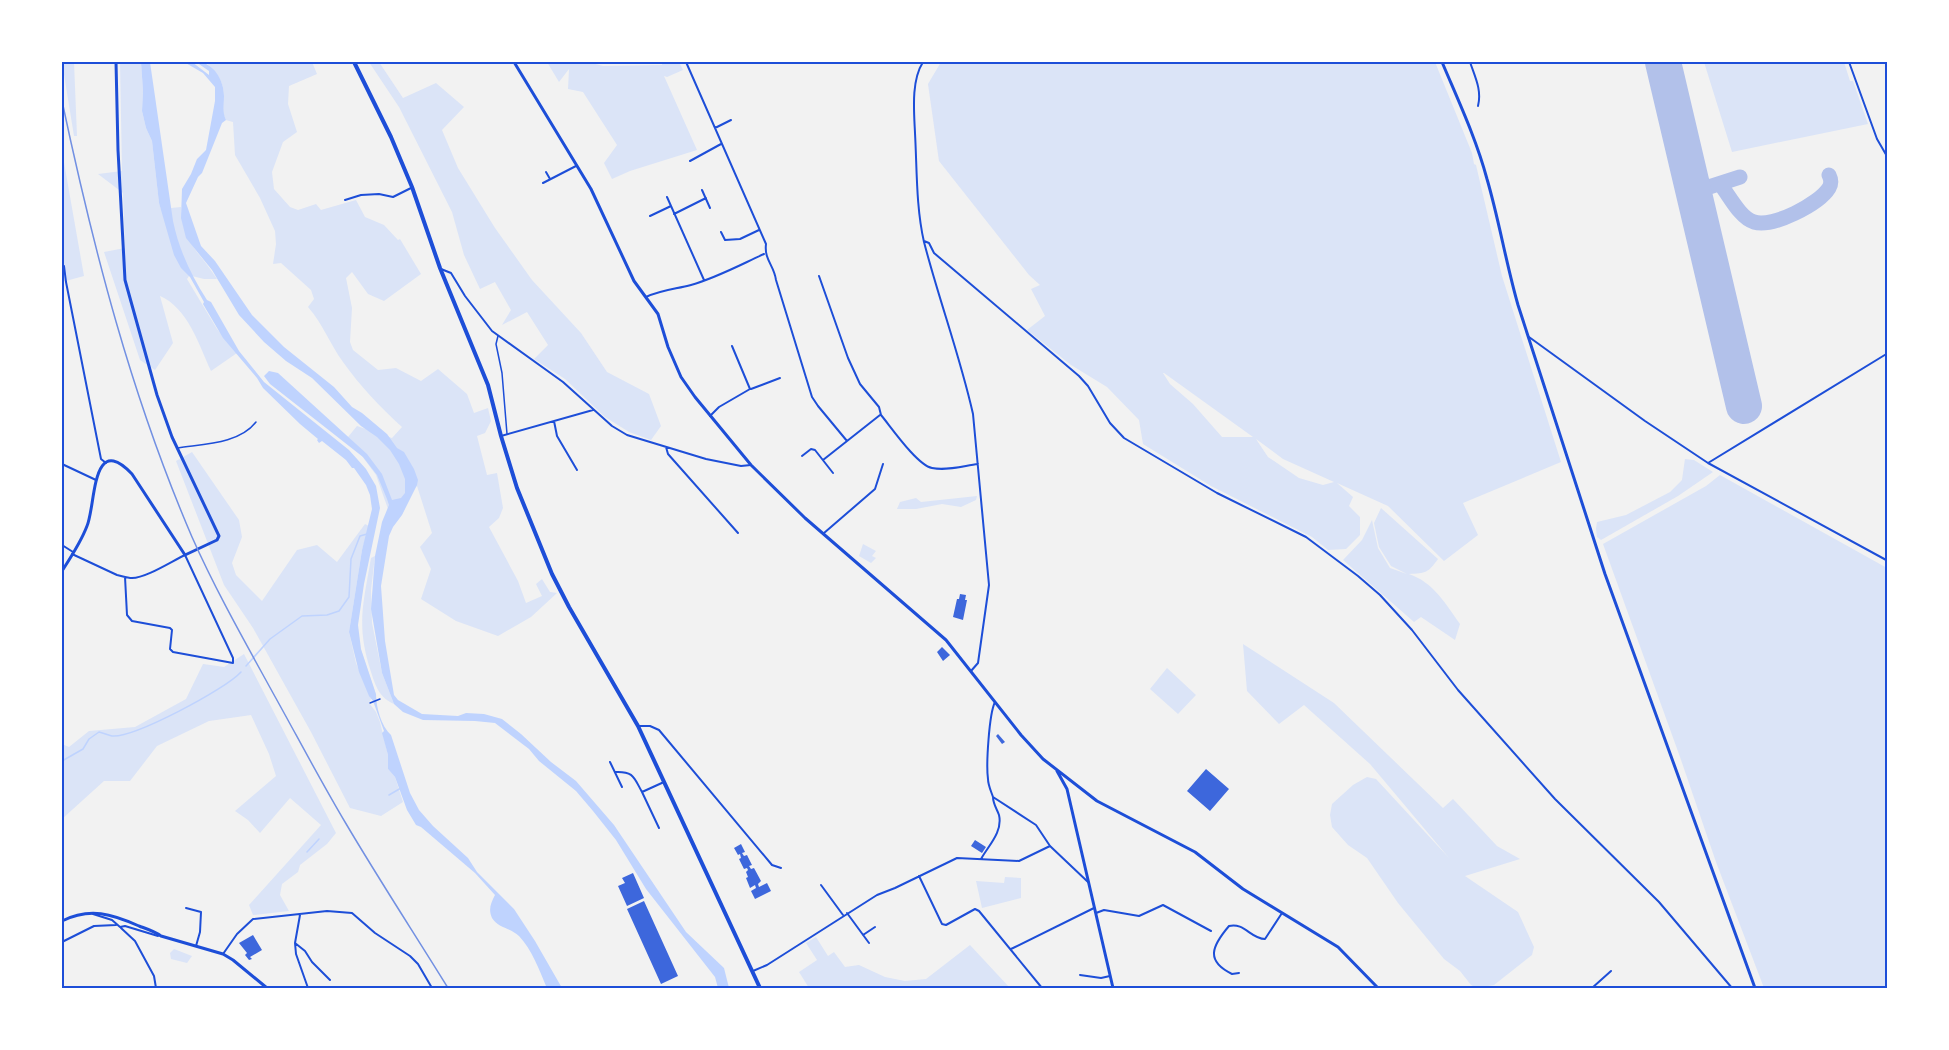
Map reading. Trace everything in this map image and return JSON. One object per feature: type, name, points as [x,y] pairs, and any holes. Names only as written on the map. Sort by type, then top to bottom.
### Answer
[{"type":"main road","points":[[354,62],[391,137],[412,187],[440,268],[488,385],[517,488],[552,574],[568,607],[638,726],[760,988]]},
{"type":"street","points":[[62,545],[117,575],[132,578],[208,545],[218,540],[219,536],[177,448],[157,395],[125,280],[116,62]]},
{"type":"street","points":[[514,62],[591,189],[634,281],[658,315],[681,377],[751,465],[823,534],[946,640],[1031,747],[1056,769],[1097,801],[1196,852],[1243,889],[1338,947],[1378,988]]},
{"type":"street","points":[[686,62],[766,244],[764,254],[775,272],[813,397],[847,441]]},
{"type":"street","points":[[923,62],[916,86],[914,110],[919,205],[924,241],[973,414],[990,585],[978,663],[971,671]]},
{"type":"street","points":[[1442,62],[1475,142],[1487,179],[1510,279],[1605,574],[1755,988]]},
{"type":"street","points":[[1470,62],[1480,95],[1478,106]]},
{"type":"street","points":[[1849,62],[1877,139],[1887,158]]},
{"type":"street","points":[[715,128],[731,120]]},
{"type":"street","points":[[690,161],[722,143]]},
{"type":"street","points":[[543,183],[576,166]]},
{"type":"street","points":[[546,172],[550,179]]},
{"type":"street","points":[[345,200],[361,195],[379,194],[393,197],[412,187]]},
{"type":"street","points":[[702,190],[710,207]]},
{"type":"street","points":[[667,197],[704,280]]},
{"type":"street","points":[[674,214],[706,198]]},
{"type":"street","points":[[650,216],[671,207]]},
{"type":"street","points":[[721,232],[725,240],[740,239],[759,230]]},
{"type":"street","points":[[924,241],[929,243],[934,253],[1079,376],[1088,386],[1110,423],[1124,438],[1217,493],[1305,537],[1380,595],[1412,630],[1458,690],[1554,799],[1659,902],[1732,988]]},
{"type":"street","points":[[646,297],[658,291],[704,280],[764,254]]},
{"type":"street","points":[[64,266],[102,459],[106,463]]},
{"type":"street","points":[[440,268],[451,273],[465,296],[498,336],[563,382],[612,426],[627,435],[706,459],[741,466],[751,465]]},
{"type":"street","points":[[819,276],[848,358],[861,384],[879,407],[880,415],[918,460],[929,468],[945,469],[978,464]]},
{"type":"street","points":[[1528,337],[1708,463],[1887,561]]},
{"type":"street","points":[[732,346],[750,389]]},
{"type":"street","points":[[1708,463],[1887,353]]},
{"type":"street","points":[[710,416],[719,407],[750,389],[780,378]]},
{"type":"street","points":[[501,436],[595,410]]},
{"type":"street","points":[[824,460],[880,415]]},
{"type":"street","points":[[554,422],[557,436],[577,470]]},
{"type":"street","points":[[666,447],[668,454],[738,533]]},
{"type":"street","points":[[802,456],[811,449],[815,450],[833,473]]},
{"type":"street","points":[[62,571],[88,525],[99,470],[106,463],[114,461],[124,465],[187,554],[233,658],[233,663],[172,652],[170,649],[172,630],[170,628],[132,621],[127,615],[125,577]]},
{"type":"street","points":[[62,464],[96,480]]},
{"type":"street","points":[[823,534],[875,489],[883,464]]},
{"type":"street","points":[[981,859],[996,836],[1000,824],[987,778],[994,701]]},
{"type":"street","points":[[638,726],[650,726],[659,730],[772,865],[781,868]]},
{"type":"street","points":[[610,762],[622,787]]},
{"type":"street","points":[[1056,769],[1067,789],[1113,988]]},
{"type":"street","points":[[615,772],[627,771],[632,775],[659,828]]},
{"type":"street","points":[[642,792],[664,782]]},
{"type":"street","points":[[993,797],[1036,825],[1050,846],[1088,882]]},
{"type":"street","points":[[752,972],[767,965],[877,895],[957,858],[1019,861],[1050,846]]},
{"type":"street","points":[[919,876],[942,924],[946,925],[975,909],[979,911],[1042,988]]},
{"type":"street","points":[[820,885],[843,915]]},
{"type":"street","points":[[1096,913],[1104,910],[1139,916],[1163,905],[1210,931]]},
{"type":"street","points":[[186,908],[201,912],[200,932],[196,946]]},
{"type":"street","points":[[1011,949],[1094,908]]},
{"type":"street","points":[[223,954],[237,934],[253,919],[327,911],[352,913],[375,933],[410,956],[418,964],[432,988]]},
{"type":"street","points":[[62,921],[80,913],[106,914],[155,932],[160,936]]},
{"type":"street","points":[[89,913],[112,920],[135,941],[154,976],[156,988]]},
{"type":"street","points":[[847,913],[869,943]]},
{"type":"street","points":[[1239,973],[1232,974],[1218,966],[1214,960],[1213,953],[1225,931],[1229,926],[1239,925],[1259,939],[1265,939],[1282,913]]},
{"type":"street","points":[[300,915],[295,943],[296,954],[308,988]]},
{"type":"street","points":[[62,942],[94,926],[116,925]]},
{"type":"street","points":[[120,927],[125,926],[223,954],[267,988]]},
{"type":"street","points":[[863,935],[875,927]]},
{"type":"street","points":[[295,943],[330,980]]},
{"type":"street","points":[[1592,988],[1611,971]]},
{"type":"street","points":[[1080,975],[1101,978],[1110,976]]},
{"type":"lane","points":[[498,336],[496,344],[502,373],[507,434]]},
{"type":"lane","points":[[177,448],[230,438],[250,430],[256,422]]},
{"type":"path","points":[[370,703],[380,699]]},
{"type":"shaded area","points":[[62,62],[74,62],[77,136],[74,136]]},
{"type":"shaded area","points":[[120,62],[141,62],[142,111],[152,141],[161,209],[181,207],[188,238],[217,279],[204,279],[192,276],[191,273],[187,279],[217,329],[237,353],[211,371],[192,328],[178,309],[160,296],[173,343],[155,370],[140,360],[104,252],[125,248],[123,193],[98,174],[122,171]]},
{"type":"shaded area","points":[[205,62],[312,62],[317,74],[289,86],[288,104],[297,132],[283,142],[272,172],[274,189],[290,207],[298,210],[316,204],[321,210],[356,200],[365,217],[384,225],[398,240],[400,239],[421,274],[384,301],[368,294],[352,272],[346,278],[352,308],[350,342],[353,350],[378,370],[396,368],[421,381],[438,369],[467,394],[474,413],[488,408],[491,421],[485,433],[477,436],[487,475],[497,473],[503,508],[499,518],[489,527],[518,581],[526,603],[542,596],[536,584],[542,579],[550,592],[557,593],[531,617],[498,636],[456,621],[421,599],[431,569],[420,547],[432,533],[417,486],[388,509],[376,475],[348,437],[357,426],[392,438],[402,427],[363,388],[338,355],[308,307],[314,299],[311,290],[281,263],[273,264],[275,231],[260,198],[235,155],[233,122],[226,120],[224,114],[221,81]]},
{"type":"shaded area","points":[[369,62],[379,62],[403,98],[436,83],[464,107],[442,130],[458,168],[495,228],[532,280],[581,333],[607,372],[649,394],[661,426],[651,440],[629,432],[605,417],[565,379],[534,359],[548,345],[527,312],[502,325],[511,310],[495,282],[480,289],[464,255],[452,212],[399,107]]},
{"type":"shaded area","points":[[547,62],[588,62],[603,66],[662,65],[662,62],[679,62],[683,70],[667,77],[664,76],[697,150],[612,179],[604,163],[617,145],[583,92],[568,89],[569,69],[559,82]]},
{"type":"shaded area","points":[[941,62],[1435,62],[1476,165],[1502,276],[1561,462],[1463,503],[1478,535],[1444,561],[1388,506],[1337,483],[1353,497],[1349,506],[1360,517],[1360,535],[1346,549],[1328,550],[1312,537],[1211,486],[1143,444],[1139,420],[1107,387],[1071,365],[1027,330],[1045,316],[1031,289],[1040,285],[1029,275],[939,161],[928,84]],"holes":[[[1164,373],[1253,437],[1222,437],[1193,404],[1170,384]],[[1256,439],[1283,459],[1334,482],[1323,485],[1299,478],[1268,457]]]},
{"type":"shaded area","points":[[1704,62],[1844,62],[1868,124],[1732,152]]},
{"type":"shaded area","points":[[62,151],[84,276],[62,282]]},
{"type":"shaded area","points":[[192,452],[239,520],[242,537],[232,563],[236,575],[262,601],[297,550],[317,545],[337,562],[365,524],[369,526],[362,550],[349,632],[356,663],[371,699],[369,703],[380,722],[388,755],[388,769],[395,777],[403,802],[381,816],[350,808],[253,628],[224,585],[176,461]]},
{"type":"shaded area","points":[[1685,459],[1694,460],[1713,472],[1678,496],[1601,540],[1597,537],[1597,522],[1626,515],[1670,492],[1682,480]]},
{"type":"shaded area","points":[[1720,475],[1887,568],[1887,988],[1764,988],[1716,862],[1603,544],[1706,486]]},
{"type":"shaded area","points":[[977,496],[976,500],[961,507],[942,504],[916,509],[897,509],[900,502],[916,498],[921,502]]},
{"type":"shaded area","points":[[1381,508],[1438,559],[1426,571],[1409,574],[1432,588],[1455,616],[1460,624],[1455,640],[1421,617],[1414,622],[1343,560],[1362,540],[1372,520],[1378,548],[1390,568],[1407,574],[1391,566],[1379,547],[1374,523]]},
{"type":"shaded area","points":[[863,544],[876,551],[872,556],[876,558],[871,563],[859,556]]},
{"type":"shaded area","points":[[375,556],[371,590],[372,623],[382,673],[394,704],[381,695],[377,687],[366,656],[362,628],[371,558]]},
{"type":"shaded area","points":[[1243,644],[1334,703],[1443,808],[1453,799],[1497,846],[1520,859],[1465,876],[1518,912],[1534,947],[1532,955],[1494,985],[1477,988],[1444,959],[1398,903],[1367,858],[1348,845],[1332,827],[1330,815],[1332,804],[1353,785],[1367,777],[1376,779],[1449,858],[1370,764],[1304,705],[1279,724],[1247,691]]},
{"type":"shaded area","points":[[244,654],[336,833],[327,844],[300,865],[298,872],[282,884],[280,895],[289,911],[253,915],[249,905],[321,825],[290,798],[260,833],[248,820],[235,811],[276,776],[269,754],[251,715],[209,721],[157,746],[130,781],[104,781],[62,819],[62,744],[69,747],[89,731],[135,727],[186,699],[203,664],[224,667]]},
{"type":"shaded area","points":[[1167,668],[1196,695],[1178,714],[1150,689]]},
{"type":"shaded area","points":[[1005,877],[1021,878],[1021,898],[982,908],[976,881],[1004,883]]},
{"type":"shaded area","points":[[816,937],[828,956],[834,952],[845,967],[859,965],[885,977],[905,981],[926,979],[970,945],[1010,988],[809,988],[799,972],[817,960],[806,943]]},
{"type":"shaded area","points":[[174,949],[192,956],[187,963],[171,959],[170,953]]},
{"type":"water","points":[[141,62],[150,62],[173,221],[182,252],[196,281],[239,351],[264,382],[349,450],[366,469],[376,486],[380,508],[358,625],[361,649],[376,694],[380,716],[384,727],[391,735],[410,793],[419,810],[433,826],[468,858],[477,872],[514,909],[562,988],[546,986],[524,941],[516,933],[498,924],[492,918],[490,909],[495,895],[475,873],[416,825],[407,810],[395,777],[388,769],[388,755],[382,733],[384,731],[359,672],[349,632],[362,550],[372,509],[370,495],[366,485],[346,460],[322,441],[319,443],[318,439],[263,388],[223,338],[190,277],[181,268],[174,255],[159,203],[152,141],[142,111]]},
{"type":"water","points":[[184,62],[192,62],[209,75],[209,71],[196,62],[212,68],[220,78],[224,96],[226,120],[222,123],[202,173],[186,203],[201,246],[215,261],[252,315],[284,347],[334,387],[352,407],[387,434],[397,448],[404,452],[418,480],[402,515],[389,536],[381,586],[385,641],[394,695],[398,700],[422,714],[458,716],[466,713],[484,714],[502,719],[576,781],[614,825],[686,932],[724,968],[729,988],[718,988],[715,977],[646,889],[616,840],[593,811],[576,791],[539,761],[529,749],[495,723],[423,720],[403,712],[394,704],[382,673],[371,609],[375,556],[382,522],[389,505],[387,499],[377,475],[363,457],[270,384],[264,376],[269,371],[278,373],[367,454],[382,474],[392,500],[401,498],[405,493],[405,479],[390,450],[377,437],[361,426],[312,378],[286,361],[264,342],[239,315],[212,270],[186,238],[181,218],[182,189],[197,159],[206,150],[215,101],[215,87],[203,73]]},
{"type":"building","points":[[960,594],[966,595],[965,600],[967,600],[963,620],[953,617]]},
{"type":"building","points":[[942,647],[950,655],[943,661],[937,652]]},
{"type":"building","points":[[998,734],[1005,742],[1002,744],[996,736]]},
{"type":"building","points":[[1206,769],[1229,789],[1210,811],[1187,791]]},
{"type":"building","points":[[975,840],[986,847],[982,853],[971,846]]},
{"type":"building","points":[[741,844],[745,852],[742,853],[744,856],[747,855],[752,865],[749,866],[751,869],[754,868],[761,881],[758,884],[759,887],[767,883],[771,891],[755,899],[751,891],[756,888],[755,885],[750,888],[746,878],[748,870],[744,869],[739,859],[740,854],[738,855],[734,848]]},
{"type":"building","points":[[633,873],[644,898],[627,906],[618,886],[625,883],[622,878]]},
{"type":"building","points":[[644,901],[678,976],[661,984],[627,909]]},
{"type":"building","points":[[253,935],[262,950],[249,960],[245,955],[247,953],[239,943]]},
{"type":"waterway","points":[[246,666],[270,639],[302,616],[327,615],[339,611],[349,597],[351,559],[360,536],[367,534]]},
{"type":"waterway","points":[[62,761],[83,749],[89,739],[99,732],[112,736],[123,735],[159,721],[218,689],[241,672]]},
{"type":"waterway","points":[[389,795],[401,788]]},
{"type":"waterway","points":[[307,852],[319,839]]},
{"type":"taxiway","points":[[1687,165],[1702,184],[1709,187],[1740,177]]},
{"type":"taxiway","points":[[1720,184],[1744,216],[1754,222],[1762,223],[1783,218],[1816,201],[1830,186],[1829,175]]},
{"type":"runway","points":[[1663,62],[1744,406]]},
{"type":"railway","points":[[62,101],[87,212],[132,376],[170,484],[192,537],[231,616],[327,790],[370,864],[448,988]]}]
